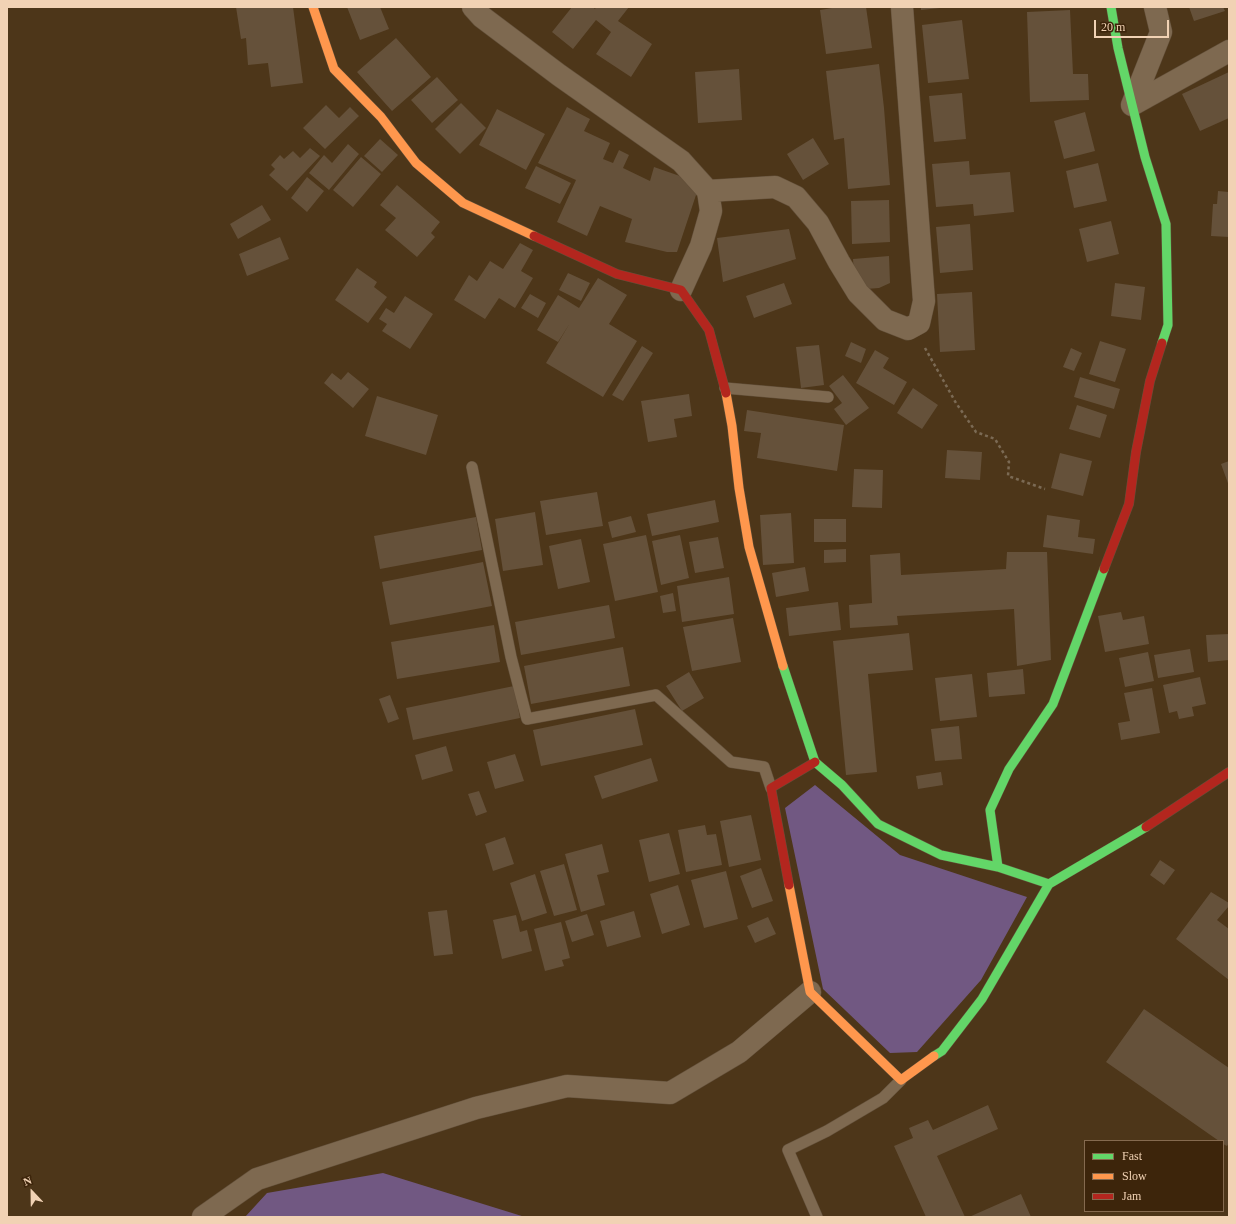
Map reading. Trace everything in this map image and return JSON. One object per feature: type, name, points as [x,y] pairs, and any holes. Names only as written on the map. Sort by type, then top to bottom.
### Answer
[{"type":"street","points":[[313,7],[334,69],[381,117],[416,162],[464,202],[617,274],[681,290],[709,330],[725,388],[749,547],[788,683],[816,762],[842,785],[878,824],[941,855],[998,867],[1049,884]]},
{"type":"street","points":[[473,7],[482,17],[559,75],[681,161],[708,191],[710,212],[701,246],[681,290]]},
{"type":"street","points":[[708,191],[775,187],[796,197],[818,223],[858,293],[885,320],[908,329],[919,323],[924,301],[902,7]]},
{"type":"street","points":[[998,867],[990,810],[1009,769],[1053,704],[1129,504],[1136,452],[1150,381],[1168,325],[1166,224],[1145,157],[1118,48],[1111,7]]},
{"type":"street","points":[[1132,105],[1162,32],[1155,7]]},
{"type":"street","points":[[1132,105],[1229,52]]},
{"type":"street","points":[[816,762],[771,788],[810,992],[901,1080],[942,1051],[982,999],[1049,884],[1131,837],[1229,772]]},
{"type":"street","points":[[203,1217],[257,1179],[476,1108],[567,1086],[670,1093],[740,1052],[810,992]]},
{"type":"lane","points":[[725,388],[828,397]]},
{"type":"lane","points":[[472,467],[511,657],[527,719],[656,696],[731,762],[764,767],[771,788]]},
{"type":"lane","points":[[817,1217],[788,1150],[827,1131],[883,1098],[901,1080]]},
{"type":"path","points":[[913,326],[956,403],[976,432],[995,439],[1009,462],[1008,476],[1045,489]]},
{"type":"shaded area","points":[[815,785],[900,855],[1027,897],[981,980],[917,1052],[890,1053],[823,989],[785,808]]},
{"type":"shaded area","points":[[383,1173],[525,1217],[245,1217],[267,1193]]},
{"type":"building","points":[[236,7],[293,7],[303,83],[271,87],[268,63],[248,65],[246,38],[241,39]]},
{"type":"building","points":[[347,7],[380,7],[389,29],[360,40]]},
{"type":"building","points":[[572,7],[593,7],[595,9],[596,7],[629,7],[618,21],[652,44],[631,77],[596,54],[611,32],[596,20],[573,49],[552,32]]},
{"type":"building","points":[[838,7],[866,7],[872,48],[826,54],[820,10]]},
{"type":"building","points":[[921,7],[940,7],[940,8],[921,10]]},
{"type":"building","points":[[1189,7],[1223,7],[1225,11],[1194,21]]},
{"type":"building","points":[[1070,10],[1073,74],[1088,74],[1089,100],[1030,102],[1027,12]]},
{"type":"building","points":[[962,20],[969,79],[928,83],[922,25]]},
{"type":"building","points":[[396,38],[431,77],[392,111],[357,72]]},
{"type":"building","points":[[879,64],[890,185],[848,189],[844,138],[834,140],[826,71]]},
{"type":"building","points":[[739,69],[742,120],[698,123],[695,72]]},
{"type":"building","points":[[1229,72],[1229,118],[1200,131],[1182,94]]},
{"type":"building","points":[[437,77],[458,100],[432,123],[411,100]]},
{"type":"building","points":[[962,93],[966,139],[934,142],[929,96]]},
{"type":"building","points":[[461,103],[486,128],[460,154],[435,129]]},
{"type":"building","points":[[326,105],[339,118],[350,107],[359,116],[325,149],[303,128]]},
{"type":"building","points":[[567,107],[590,119],[584,131],[610,143],[603,159],[613,163],[619,150],[629,155],[623,168],[650,181],[654,167],[700,183],[677,252],[667,252],[625,242],[632,219],[600,206],[587,236],[557,222],[576,180],[538,163]]},
{"type":"building","points":[[497,109],[545,134],[526,170],[479,145]]},
{"type":"building","points":[[1085,112],[1095,151],[1064,159],[1054,121]]},
{"type":"building","points":[[813,138],[829,164],[803,180],[787,154]]},
{"type":"building","points":[[380,139],[398,155],[382,172],[364,156]]},
{"type":"building","points":[[348,144],[359,154],[329,190],[309,173],[324,155],[332,163]]},
{"type":"building","points":[[310,148],[320,156],[287,191],[269,175],[275,169],[271,165],[280,155],[284,159],[293,151],[300,158]]},
{"type":"building","points":[[361,157],[381,174],[353,207],[333,190]]},
{"type":"building","points":[[969,161],[970,175],[1010,172],[1014,212],[974,216],[973,204],[936,207],[932,164]]},
{"type":"building","points":[[1098,163],[1107,201],[1074,208],[1066,171]]},
{"type":"building","points":[[536,166],[571,183],[560,204],[525,188]]},
{"type":"building","points":[[307,177],[324,191],[307,212],[291,198]]},
{"type":"building","points":[[397,185],[440,222],[431,233],[435,237],[417,257],[385,230],[396,218],[380,205]]},
{"type":"building","points":[[1218,191],[1229,192],[1229,237],[1211,236],[1213,204],[1217,204]]},
{"type":"building","points":[[889,200],[890,242],[852,244],[851,201]]},
{"type":"building","points":[[262,205],[271,220],[238,239],[230,224]]},
{"type":"building","points":[[1111,221],[1119,254],[1087,262],[1079,229]]},
{"type":"building","points":[[970,224],[973,270],[940,273],[936,227]]},
{"type":"building","points":[[789,229],[796,259],[723,282],[717,238]]},
{"type":"building","points":[[280,237],[289,259],[247,276],[239,254]]},
{"type":"building","points":[[520,243],[533,250],[521,271],[533,278],[515,308],[499,298],[485,319],[454,300],[469,275],[477,281],[490,261],[503,269]]},
{"type":"building","points":[[889,256],[890,283],[879,288],[866,289],[854,276],[853,259]]},
{"type":"building","points":[[357,268],[377,282],[374,287],[387,297],[368,323],[335,300]]},
{"type":"building","points":[[568,273],[590,283],[581,301],[559,290]]},
{"type":"building","points":[[598,278],[627,295],[609,324],[637,341],[603,397],[546,363],[570,323],[558,342],[537,330],[558,295],[579,308]]},
{"type":"building","points":[[784,283],[792,304],[754,318],[746,296]]},
{"type":"building","points":[[1115,283],[1145,287],[1141,320],[1111,316]]},
{"type":"building","points":[[972,292],[975,350],[940,352],[937,294]]},
{"type":"building","points":[[530,294],[546,303],[538,318],[521,308]]},
{"type":"building","points":[[405,296],[433,314],[410,349],[382,331],[387,324],[379,319],[386,308],[394,313]]},
{"type":"building","points":[[1100,341],[1126,349],[1115,382],[1089,374]]},
{"type":"building","points":[[851,342],[866,349],[861,363],[845,356]]},
{"type":"building","points":[[819,345],[824,385],[801,388],[796,347]]},
{"type":"building","points":[[642,346],[653,353],[623,401],[612,395]]},
{"type":"building","points":[[1071,348],[1082,353],[1074,371],[1063,367]]},
{"type":"building","points":[[875,350],[889,358],[883,368],[907,382],[894,405],[856,383]]},
{"type":"building","points":[[348,372],[369,389],[353,408],[324,383],[332,373],[341,380]]},
{"type":"building","points":[[843,375],[869,408],[846,425],[834,409],[842,403],[829,386]]},
{"type":"building","points":[[1080,377],[1120,389],[1114,409],[1074,397]]},
{"type":"building","points":[[913,388],[938,405],[922,429],[897,413]]},
{"type":"building","points":[[689,394],[692,416],[674,419],[677,437],[648,442],[641,401]]},
{"type":"building","points":[[377,396],[438,415],[426,455],[365,436]]},
{"type":"building","points":[[1077,405],[1107,415],[1100,438],[1069,429]]},
{"type":"building","points":[[747,410],[844,425],[837,471],[757,458],[761,433],[744,431]]},
{"type":"building","points":[[947,450],[982,452],[980,480],[945,478]]},
{"type":"building","points":[[1060,453],[1092,461],[1083,496],[1051,488]]},
{"type":"building","points":[[1229,461],[1229,486],[1221,464]]},
{"type":"building","points":[[854,469],[883,470],[882,508],[852,507]]},
{"type":"building","points":[[597,492],[603,526],[546,535],[540,501]]},
{"type":"building","points":[[715,500],[719,522],[652,536],[647,514]]},
{"type":"building","points":[[535,512],[543,565],[503,571],[495,519]]},
{"type":"building","points":[[791,513],[794,563],[763,565],[760,515]]},
{"type":"building","points":[[1047,515],[1080,520],[1078,537],[1095,539],[1093,554],[1043,547]]},
{"type":"building","points":[[631,516],[636,532],[612,538],[608,522]]},
{"type":"building","points":[[476,517],[482,550],[380,569],[374,536]]},
{"type":"building","points":[[814,519],[846,519],[846,542],[814,542]]},
{"type":"building","points":[[646,535],[658,592],[615,601],[603,544]]},
{"type":"building","points":[[680,535],[689,578],[661,585],[652,541]]},
{"type":"building","points":[[718,537],[724,568],[695,573],[689,542]]},
{"type":"building","points":[[581,539],[590,582],[558,589],[549,546]]},
{"type":"building","points":[[846,549],[846,562],[824,563],[824,550]]},
{"type":"building","points":[[1007,552],[1047,552],[1051,660],[1017,666],[1014,609],[897,616],[898,625],[850,628],[849,605],[872,603],[870,555],[900,553],[901,575],[1006,569]]},
{"type":"building","points":[[483,562],[492,606],[390,625],[382,582]]},
{"type":"building","points":[[805,567],[809,591],[776,597],[772,573]]},
{"type":"building","points":[[729,577],[734,614],[682,622],[677,586]]},
{"type":"building","points":[[673,593],[676,611],[663,613],[660,596]]},
{"type":"building","points":[[838,602],[841,630],[789,636],[786,608]]},
{"type":"building","points":[[609,605],[615,638],[521,655],[515,622]]},
{"type":"building","points":[[1121,612],[1123,620],[1144,616],[1149,644],[1105,652],[1098,616]]},
{"type":"building","points":[[733,618],[741,662],[692,671],[683,627]]},
{"type":"building","points":[[494,625],[500,662],[397,679],[391,642]]},
{"type":"building","points":[[909,633],[913,670],[868,674],[877,772],[846,775],[833,641]]},
{"type":"building","points":[[1229,634],[1229,660],[1208,662],[1206,635]]},
{"type":"building","points":[[623,647],[630,686],[531,704],[524,666]]},
{"type":"building","points":[[1190,649],[1194,672],[1158,678],[1154,655]]},
{"type":"building","points":[[1148,652],[1154,681],[1125,687],[1119,658]]},
{"type":"building","points":[[1023,669],[1025,694],[989,697],[987,673]]},
{"type":"building","points":[[689,672],[704,698],[682,711],[666,686]]},
{"type":"building","points":[[972,674],[977,717],[940,721],[935,678]]},
{"type":"building","points":[[1200,677],[1206,704],[1192,707],[1194,716],[1179,719],[1177,711],[1169,713],[1163,685]]},
{"type":"building","points":[[514,686],[520,718],[413,740],[406,708]]},
{"type":"building","points":[[1152,688],[1160,733],[1121,740],[1118,723],[1130,721],[1124,693]]},
{"type":"building","points":[[390,695],[399,719],[388,723],[379,699]]},
{"type":"building","points":[[635,709],[643,745],[541,766],[533,730]]},
{"type":"building","points":[[959,726],[962,759],[935,761],[931,729]]},
{"type":"building","points":[[446,746],[453,771],[422,780],[415,755]]},
{"type":"building","points":[[515,754],[524,781],[495,789],[487,762]]},
{"type":"building","points":[[651,758],[658,781],[602,799],[594,776]]},
{"type":"building","points":[[941,772],[943,785],[918,789],[916,776]]},
{"type":"building","points":[[479,791],[487,812],[476,816],[468,794]]},
{"type":"building","points":[[751,815],[761,860],[729,867],[720,821]]},
{"type":"building","points":[[705,825],[707,835],[716,834],[722,865],[686,872],[678,830]]},
{"type":"building","points":[[669,833],[680,874],[649,882],[639,840]]},
{"type":"building","points":[[505,837],[514,864],[493,871],[485,844]]},
{"type":"building","points":[[602,844],[609,872],[597,875],[605,905],[581,912],[565,854]]},
{"type":"building","points":[[1160,860],[1175,870],[1164,885],[1150,875]]},
{"type":"building","points":[[564,864],[577,910],[554,916],[540,871]]},
{"type":"building","points":[[761,868],[773,901],[752,908],[740,876]]},
{"type":"building","points":[[726,871],[738,919],[704,928],[691,880]]},
{"type":"building","points":[[535,874],[547,913],[522,921],[510,883]]},
{"type":"building","points":[[678,885],[690,925],[662,934],[650,894]]},
{"type":"building","points":[[1211,892],[1229,903],[1229,906],[1217,920],[1229,929],[1229,980],[1176,939]]},
{"type":"building","points":[[447,910],[453,954],[434,956],[428,912]]},
{"type":"building","points":[[634,911],[641,937],[607,947],[600,921]]},
{"type":"building","points":[[587,914],[594,935],[572,942],[565,921]]},
{"type":"building","points":[[516,915],[520,932],[527,930],[532,951],[502,959],[493,920]]},
{"type":"building","points":[[768,917],[776,934],[755,943],[747,926]]},
{"type":"building","points":[[561,922],[570,958],[562,960],[564,966],[545,971],[534,929]]},
{"type":"building","points":[[1144,1009],[1229,1068],[1229,1143],[1227,1146],[1224,1144],[1224,1140],[1218,1140],[1106,1062]]},
{"type":"building","points":[[988,1105],[998,1129],[937,1156],[965,1217],[926,1217],[894,1146],[913,1138],[909,1128],[928,1120],[933,1130]]},
{"type":"building","points":[[1021,1194],[1031,1217],[969,1217]]},
{"type":"traffic: fast","points":[[1111,7],[1118,48],[1145,157],[1166,224],[1168,325],[1162,343]]},
{"type":"traffic: fast","points":[[998,867],[990,810],[1009,769],[1053,704],[1104,569]]},
{"type":"traffic: fast","points":[[783,666],[815,762],[842,785],[878,824],[941,855],[998,867],[1049,884]]},
{"type":"traffic: fast","points":[[934,1056],[942,1051],[982,999],[1049,884],[1146,827]]},
{"type":"traffic: slow","points":[[313,7],[334,69],[381,117],[416,163],[463,203],[534,236]]},
{"type":"traffic: slow","points":[[726,393],[749,547],[783,666]]},
{"type":"traffic: slow","points":[[789,885],[810,992],[901,1080],[934,1056]]},
{"type":"traffic: jam","points":[[534,236],[617,274],[681,290],[709,330],[726,393]]},
{"type":"traffic: jam","points":[[1104,569],[1129,504],[1136,452],[1150,381],[1162,343]]},
{"type":"traffic: jam","points":[[789,885],[771,788],[815,762]]},
{"type":"traffic: jam","points":[[1146,827],[1229,772]]}]
